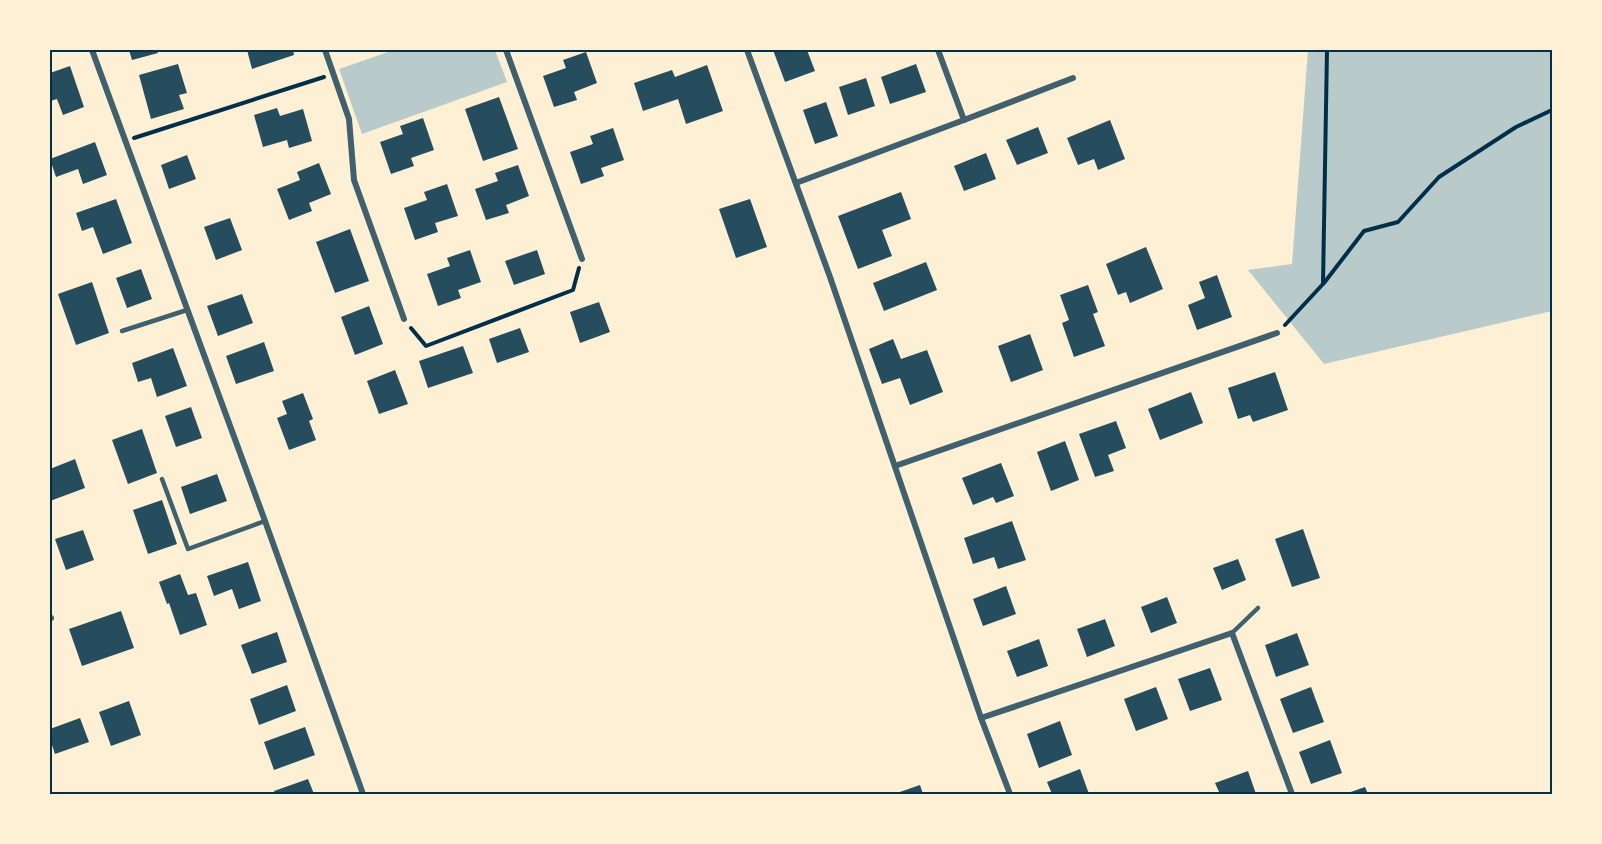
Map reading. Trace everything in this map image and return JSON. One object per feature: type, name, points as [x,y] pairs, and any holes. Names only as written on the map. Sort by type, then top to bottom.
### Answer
[{"type":"street","points":[[92,50],[363,795]]},
{"type":"street","points":[[325,50],[349,120],[354,180],[404,319]]},
{"type":"street","points":[[506,50],[582,259]]},
{"type":"street","points":[[747,50],[830,277],[981,718],[1010,795]]},
{"type":"street","points":[[938,50],[964,120]]},
{"type":"street","points":[[796,183],[1073,78]]},
{"type":"street","points":[[895,466],[1277,333]]},
{"type":"street","points":[[981,718],[1232,633],[1292,795]]},
{"type":"lane","points":[[122,331],[187,310]]},
{"type":"lane","points":[[162,479],[188,549],[265,521]]},
{"type":"lane","points":[[1232,633],[1258,608]]},
{"type":"path","points":[[1323,284],[1327,50]]},
{"type":"path","points":[[125,141],[333,74]]},
{"type":"path","points":[[1277,333],[1323,284],[1364,231],[1398,222],[1439,177],[1516,127],[1552,110]]},
{"type":"path","points":[[404,319],[426,346],[573,290],[582,259]]},
{"type":"shaded area","points":[[394,50],[495,50],[507,82],[362,134],[339,69]]},
{"type":"shaded area","points":[[1308,50],[1552,50],[1552,311],[1324,364],[1248,270],[1292,264]]},
{"type":"building","points":[[129,50],[157,50],[158,53],[132,60]]},
{"type":"building","points":[[247,50],[293,50],[294,55],[252,69]]},
{"type":"building","points":[[773,50],[807,50],[815,71],[785,82]]},
{"type":"building","points":[[586,52],[597,83],[574,92],[577,100],[554,107],[543,76],[566,68],[563,60]]},
{"type":"building","points":[[178,64],[187,93],[179,95],[184,109],[151,119],[139,75]]},
{"type":"building","points":[[916,64],[926,92],[890,104],[881,77]]},
{"type":"building","points":[[707,65],[723,111],[686,124],[678,99],[643,111],[634,83],[672,70],[675,77]]},
{"type":"building","points":[[70,66],[84,107],[63,115],[57,99],[50,101],[50,73]]},
{"type":"building","points":[[866,78],[875,106],[848,115],[839,87]]},
{"type":"building","points":[[499,97],[518,149],[483,161],[465,109]]},
{"type":"building","points":[[826,102],[838,136],[815,144],[803,110]]},
{"type":"building","points":[[277,108],[280,116],[303,109],[312,141],[289,148],[287,140],[263,147],[254,115]]},
{"type":"building","points":[[423,118],[434,150],[411,158],[414,166],[391,174],[380,142],[403,134],[400,126]]},
{"type":"building","points":[[1110,120],[1125,159],[1098,170],[1094,159],[1078,165],[1067,138]]},
{"type":"building","points":[[1038,127],[1048,153],[1017,165],[1006,140]]},
{"type":"building","points":[[613,128],[624,160],[601,168],[604,176],[581,184],[570,152],[593,144],[590,136]]},
{"type":"building","points":[[95,142],[107,175],[83,184],[78,169],[56,177],[50,159]]},
{"type":"building","points":[[986,153],[996,179],[964,191],[954,166]]},
{"type":"building","points":[[187,155],[196,179],[169,189],[161,165]]},
{"type":"building","points":[[319,163],[331,194],[309,203],[312,211],[289,220],[277,189],[300,180],[297,172]]},
{"type":"building","points":[[518,165],[529,196],[506,205],[509,213],[486,220],[475,189],[498,181],[495,173]]},
{"type":"building","points":[[447,184],[458,216],[435,223],[438,232],[415,240],[404,208],[427,200],[424,192]]},
{"type":"building","points":[[901,192],[911,219],[882,230],[892,256],[858,269],[838,216]]},
{"type":"building","points":[[116,199],[132,243],[103,254],[93,227],[82,231],[76,213]]},
{"type":"building","points":[[750,199],[767,247],[736,258],[719,209]]},
{"type":"building","points":[[230,218],[242,250],[216,260],[204,227]]},
{"type":"building","points":[[350,229],[369,281],[335,293],[316,242]]},
{"type":"building","points":[[1146,247],[1163,289],[1130,303],[1126,292],[1118,295],[1106,264]]},
{"type":"building","points":[[470,250],[481,282],[458,290],[461,298],[438,306],[427,274],[450,266],[447,258]]},
{"type":"building","points":[[537,250],[545,274],[514,285],[505,261]]},
{"type":"building","points":[[926,262],[937,290],[884,311],[873,283]]},
{"type":"building","points":[[141,269],[152,299],[127,308],[116,278]]},
{"type":"building","points":[[1217,275],[1232,317],[1197,330],[1188,305],[1205,298],[1199,282]]},
{"type":"building","points":[[92,282],[109,333],[76,345],[58,294]]},
{"type":"building","points":[[1088,285],[1098,312],[1093,314],[1105,346],[1074,357],[1062,323],[1069,320],[1060,295]]},
{"type":"building","points":[[242,294],[253,323],[218,336],[207,306]]},
{"type":"building","points":[[599,302],[610,332],[580,343],[570,312]]},
{"type":"building","points":[[369,306],[383,344],[355,355],[341,317]]},
{"type":"building","points":[[520,328],[529,352],[497,363],[489,339]]},
{"type":"building","points":[[1030,334],[1043,370],[1011,382],[998,346]]},
{"type":"building","points":[[893,339],[901,359],[927,350],[943,392],[910,405],[900,378],[882,384],[869,349]]},
{"type":"building","points":[[264,342],[274,371],[236,384],[226,356]]},
{"type":"building","points":[[463,346],[473,373],[428,388],[419,361]]},
{"type":"building","points":[[173,348],[187,386],[157,397],[151,378],[138,382],[132,363]]},
{"type":"building","points":[[395,370],[408,404],[379,414],[367,381]]},
{"type":"building","points":[[1275,372],[1288,410],[1253,422],[1250,415],[1238,419],[1228,388]]},
{"type":"building","points":[[1191,392],[1203,423],[1160,440],[1148,409]]},
{"type":"building","points":[[303,393],[313,419],[309,421],[316,440],[289,450],[277,418],[287,414],[282,401]]},
{"type":"building","points":[[191,407],[202,438],[176,447],[165,416]]},
{"type":"building","points":[[1116,421],[1126,448],[1108,455],[1114,471],[1095,477],[1079,434]]},
{"type":"building","points":[[142,429],[157,473],[128,484],[112,440]]},
{"type":"building","points":[[1065,441],[1079,480],[1051,491],[1037,452]]},
{"type":"building","points":[[75,459],[85,488],[50,501],[50,469]]},
{"type":"building","points":[[1001,463],[1014,496],[996,503],[993,497],[973,505],[962,478]]},
{"type":"building","points":[[217,474],[227,501],[190,514],[181,487]]},
{"type":"building","points":[[162,500],[177,544],[148,554],[133,510]]},
{"type":"building","points":[[1012,521],[1026,560],[998,569],[994,557],[973,564],[964,538]]},
{"type":"building","points":[[1303,529],[1320,578],[1292,587],[1275,539]]},
{"type":"building","points":[[83,530],[94,560],[66,570],[55,539]]},
{"type":"building","points":[[1238,559],[1246,580],[1222,590],[1213,568]]},
{"type":"building","points":[[248,562],[261,601],[239,609],[232,589],[214,596],[207,576]]},
{"type":"building","points":[[180,574],[188,595],[196,593],[207,625],[180,635],[159,582]]},
{"type":"building","points":[[1006,586],[1016,614],[983,626],[973,599]]},
{"type":"building","points":[[1167,597],[1177,623],[1151,633],[1141,607]]},
{"type":"building","points":[[121,611],[134,648],[82,666],[69,629]]},
{"type":"building","points":[[1105,619],[1115,646],[1087,657],[1077,629]]},
{"type":"building","points":[[277,632],[287,662],[252,674],[241,645]]},
{"type":"building","points":[[1297,633],[1309,665],[1276,677],[1265,645]]},
{"type":"building","points":[[1039,639],[1048,666],[1017,677],[1007,651]]},
{"type":"building","points":[[1210,668],[1222,700],[1190,711],[1178,679]]},
{"type":"building","points":[[287,685],[296,711],[259,725],[250,699]]},
{"type":"building","points":[[1156,687],[1168,719],[1136,731],[1124,699]]},
{"type":"building","points":[[1311,687],[1324,722],[1293,733],[1280,699]]},
{"type":"building","points":[[129,701],[141,735],[111,746],[99,712]]},
{"type":"building","points":[[80,718],[89,742],[55,754],[50,739],[50,729]]},
{"type":"building","points":[[1060,721],[1072,755],[1039,768],[1027,734]]},
{"type":"building","points":[[305,727],[315,755],[274,770],[264,742]]},
{"type":"building","points":[[1330,740],[1342,773],[1311,784],[1299,752]]},
{"type":"building","points":[[1080,769],[1089,794],[1052,794],[1047,782]]},
{"type":"building","points":[[1248,771],[1256,794],[1220,794],[1215,783]]},
{"type":"building","points":[[308,779],[314,794],[275,794],[274,791]]},
{"type":"building","points":[[920,785],[923,794],[894,794]]},
{"type":"building","points":[[1365,787],[1368,794],[1345,794]]}]
